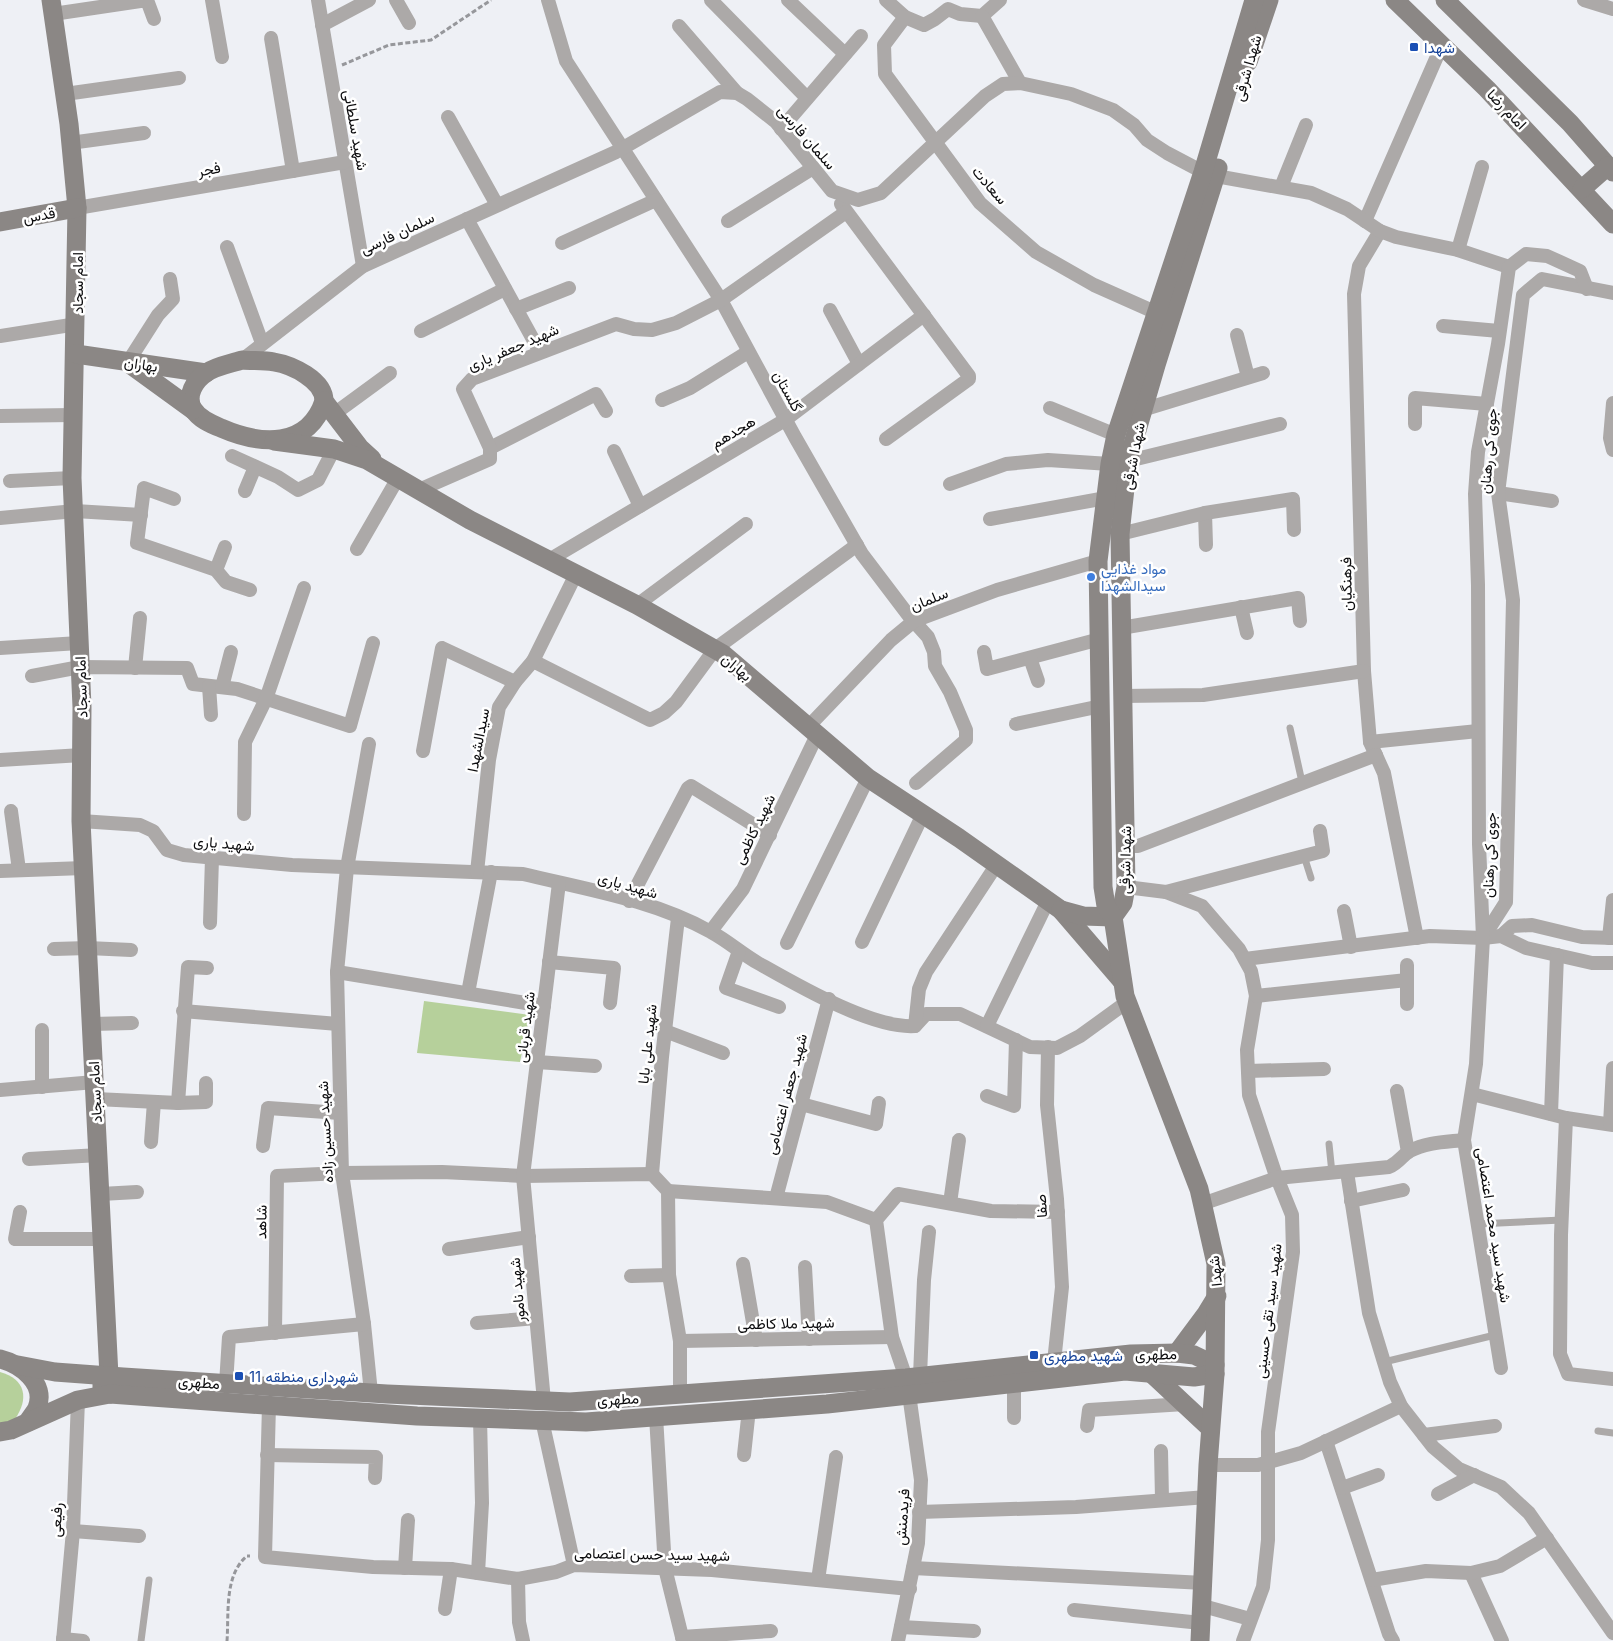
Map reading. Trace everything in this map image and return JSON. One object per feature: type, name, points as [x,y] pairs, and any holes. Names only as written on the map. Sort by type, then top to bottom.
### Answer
[{"type":"main road","name":"شهدا شرقی","points":[[1209,174],[1157,313],[1116,435],[1110,464],[1098,561],[1103,887],[1106,906],[1112,917],[1123,903],[1126,887],[1120,534],[1128,461],[1248,38],[1254,0]]},
{"type":"main road","name":"شهدا شرقی","points":[[1248,38],[1269,0]]},
{"type":"main road","name":"امام رضا","points":[[1395,0],[1487,89],[1613,224]]},
{"type":"main road","points":[[1445,0],[1570,123],[1610,169],[1582,190]]},
{"type":"main road","name":"امام سجاد","points":[[52,7],[65,94],[77,208],[76,354],[72,478],[75,511],[80,667],[81,821],[110,1385]]},
{"type":"main road","name":"قدس","points":[[0,222],[77,208]]},
{"type":"main road","name":"بهاران","points":[[76,354],[206,373]]},
{"type":"main road","points":[[193,410],[190,401],[193,386],[206,373],[242,360]]},
{"type":"main road","name":"بهاران","points":[[242,360],[275,362],[309,377],[320,387],[329,407],[360,448],[391,474]]},
{"type":"main road","name":"بهاران","points":[[128,362],[206,421],[237,435],[334,449],[367,460],[470,520],[637,606],[715,649],[868,778],[1054,905]]},
{"type":"main road","points":[[274,441],[292,437],[312,423],[321,410],[329,407]]},
{"type":"main road","points":[[1054,905],[1083,916],[1112,917]]},
{"type":"main road","points":[[1054,905],[1122,980]]},
{"type":"main road","name":"شهدا","points":[[1112,917],[1127,1002],[1199,1189],[1216,1264],[1218,1295],[1215,1369],[1210,1428],[1201,1624]]},
{"type":"main road","points":[[1177,1353],[1218,1295]]},
{"type":"main road","name":"مطهری","points":[[9,1362],[110,1385],[269,1405],[417,1416],[586,1422],[827,1404],[911,1383],[1054,1362],[1131,1354],[1177,1353],[1194,1355],[1215,1369]]},
{"type":"main road","points":[[9,1362],[32,1377],[37,1390],[37,1406],[28,1422]]},
{"type":"main road","name":"مطهری","points":[[0,1432],[10,1430],[110,1385],[226,1384],[570,1402],[911,1383],[1014,1383],[1125,1371],[1194,1377],[1215,1369]]},
{"type":"main road","points":[[1150,1372],[1210,1428]]},
{"type":"street","points":[[52,7],[147,0],[154,19]]},
{"type":"street","points":[[212,0],[222,57]]},
{"type":"street","name":"شهید سلطانی","points":[[318,0],[363,266]]},
{"type":"street","points":[[322,25],[369,0]]},
{"type":"street","points":[[396,0],[410,23]]},
{"type":"street","name":"گلستان","points":[[548,0],[566,61],[721,300],[785,420],[857,545],[928,637],[934,652],[935,666],[950,692],[966,730],[966,740],[916,783]]},
{"type":"street","points":[[711,0],[807,98]]},
{"type":"street","points":[[788,0],[846,54]]},
{"type":"street","points":[[886,0],[905,18],[924,25],[948,9],[960,14],[982,16],[1000,0]]},
{"type":"street","points":[[1584,0],[1613,9]]},
{"type":"street","points":[[982,16],[1020,83]]},
{"type":"street","name":"سعادت","points":[[905,18],[884,44],[884,74],[980,202],[1036,252],[1094,285],[1157,313]]},
{"type":"street","points":[[679,26],[736,93]]},
{"type":"street","points":[[781,129],[861,36]]},
{"type":"street","points":[[271,38],[293,171]]},
{"type":"street","points":[[1365,221],[1442,45]]},
{"type":"street","points":[[65,94],[179,78]]},
{"type":"street","name":"سلمان فارسی","points":[[242,360],[363,266],[622,148],[720,92],[736,93],[747,99],[781,129],[832,191],[858,200],[881,193],[985,96],[1003,84],[1020,83],[1071,94],[1113,110],[1134,125],[1154,144],[1209,174]]},
{"type":"street","points":[[448,117],[497,205]]},
{"type":"street","points":[[1281,187],[1306,125]]},
{"type":"street","points":[[70,143],[144,133]]},
{"type":"street","name":"فجر","points":[[77,208],[345,162]]},
{"type":"street","points":[[1458,250],[1482,167]]},
{"type":"street","points":[[728,220],[813,168]]},
{"type":"street","points":[[1209,174],[1311,193],[1347,209],[1380,231],[1396,237],[1458,250],[1509,266],[1526,254],[1547,256],[1580,271],[1587,289],[1613,292]]},
{"type":"street","points":[[832,191],[966,372],[969,379],[886,439]]},
{"type":"street","points":[[562,243],[656,200]]},
{"type":"street","name":"شهید جعفر یاری","points":[[490,448],[463,389],[472,379],[616,324],[634,329],[652,330],[676,323],[721,300],[846,212]]},
{"type":"street","points":[[467,219],[540,352]]},
{"type":"street","name":"فرهنگیان","points":[[1380,231],[1359,266],[1354,294],[1364,671],[1373,748],[1384,774],[1417,938]]},
{"type":"street","points":[[227,247],[262,343]]},
{"type":"street","name":"جوی کی رهنان","points":[[1483,938],[1475,494],[1478,452],[1509,266]]},
{"type":"street","points":[[128,362],[158,315],[173,299],[170,279]]},
{"type":"street","name":"جوی کی رهنان","points":[[1483,938],[1506,902],[1513,600],[1498,493],[1523,295],[1542,279],[1587,289]]},
{"type":"street","points":[[421,331],[505,288]]},
{"type":"street","points":[[516,309],[569,288]]},
{"type":"street","points":[[830,310],[859,364]]},
{"type":"street","name":"هجدهم","points":[[549,560],[785,420],[924,315]]},
{"type":"street","points":[[0,336],[76,324]]},
{"type":"street","points":[[1443,326],[1499,331]]},
{"type":"street","points":[[1237,336],[1248,378]]},
{"type":"street","points":[[662,400],[690,388],[748,352]]},
{"type":"street","points":[[329,407],[390,373]]},
{"type":"street","points":[[1142,410],[1263,373]]},
{"type":"street","points":[[419,490],[490,459],[490,448],[596,394],[606,411]]},
{"type":"street","points":[[1415,424],[1415,398],[1487,404]]},
{"type":"street","points":[[1613,403],[1610,438],[1613,450]]},
{"type":"street","points":[[1050,408],[1116,435]]},
{"type":"street","points":[[0,416],[73,415]]},
{"type":"street","points":[[1128,461],[1280,424]]},
{"type":"street","points":[[232,456],[255,466],[298,490],[318,480],[334,449]]},
{"type":"street","points":[[614,450],[640,506]]},
{"type":"street","points":[[950,484],[1006,464],[1048,460],[1110,464]]},
{"type":"street","points":[[245,490],[255,466]]},
{"type":"street","points":[[358,549],[391,474]]},
{"type":"street","points":[[10,481],[72,478]]},
{"type":"street","points":[[174,499],[144,488],[137,543],[216,570],[226,582],[250,590]]},
{"type":"street","points":[[1498,493],[1552,501]]},
{"type":"street","points":[[990,519],[1106,498]]},
{"type":"street","points":[[1120,534],[1205,513],[1293,499],[1294,530]]},
{"type":"street","points":[[0,518],[75,511],[141,515]]},
{"type":"street","points":[[1205,513],[1206,545]]},
{"type":"street","points":[[637,606],[746,524]]},
{"type":"street","points":[[533,661],[650,720],[664,713],[676,702],[715,649],[857,545]]},
{"type":"street","points":[[216,570],[225,547]]},
{"type":"street","name":"سلمان","points":[[813,731],[891,640],[914,621],[997,590],[1098,561]]},
{"type":"street","name":"سیدالشهدا","points":[[468,994],[484,872],[489,760],[499,708],[515,682],[533,661],[576,574]]},
{"type":"street","points":[[244,814],[245,742],[266,700],[304,588]]},
{"type":"street","points":[[1121,628],[1298,598],[1300,621]]},
{"type":"street","points":[[1241,607],[1247,634]]},
{"type":"street","points":[[136,668],[140,618]]},
{"type":"street","points":[[984,652],[987,669],[1100,639]]},
{"type":"street","points":[[0,648],[79,643]]},
{"type":"street","points":[[32,676],[80,667],[186,668],[193,684],[237,689],[350,726],[373,644]]},
{"type":"street","points":[[424,751],[442,648],[515,682]]},
{"type":"street","points":[[211,715],[215,686],[231,652]]},
{"type":"street","points":[[1030,658],[1038,681]]},
{"type":"street","points":[[1122,696],[1202,695],[1364,671]]},
{"type":"street","points":[[1016,724],[1101,706]]},
{"type":"street","name":"شهید کاظمی","points":[[710,932],[743,889],[770,835],[813,731]]},
{"type":"street","points":[[1126,846],[1138,846],[1302,782],[1373,748],[1478,731]]},
{"type":"street","name":"شهید حسین زاده","points":[[369,744],[346,868],[336,972],[342,1173],[364,1324],[371,1393]]},
{"type":"street","points":[[0,760],[82,755]]},
{"type":"street","points":[[787,943],[868,778]]},
{"type":"street","points":[[629,901],[688,788],[691,786],[770,835]]},
{"type":"street","points":[[12,811],[19,870]]},
{"type":"street","points":[[862,942],[922,814]]},
{"type":"street","name":"شهید یاری","points":[[81,821],[140,825],[153,831],[167,850],[184,855],[346,868],[523,874],[629,901],[678,918],[710,932],[758,963],[859,1015],[900,1027],[915,1026]]},
{"type":"street","points":[[1166,892],[1323,851],[1320,830]]},
{"type":"street","points":[[210,923],[212,858]]},
{"type":"street","points":[[915,1026],[919,989],[926,972],[996,864]]},
{"type":"street","points":[[0,871],[84,868]]},
{"type":"street","name":"شهید قربانی","points":[[523,1176],[559,883]]},
{"type":"street","name":"شهید سید تقی حسینی","points":[[1126,887],[1166,892],[1202,906],[1239,948],[1251,971],[1256,996],[1247,1050],[1249,1095],[1277,1178],[1292,1215],[1293,1252],[1268,1432],[1268,1540],[1263,1587],[1243,1641]]},
{"type":"street","points":[[1501,936],[1512,926],[1532,925],[1582,937],[1611,938],[1613,900]]},
{"type":"street","points":[[987,1026],[1054,905]]},
{"type":"street","points":[[1344,911],[1351,947]]},
{"type":"street","name":"شهید علی بابا","points":[[652,1174],[665,1031],[678,918]]},
{"type":"street","points":[[1244,959],[1430,936],[1483,938],[1501,936],[1526,948],[1592,963],[1613,963]]},
{"type":"street","name":"شهید سید محمد اعتصامی","points":[[1483,938],[1476,1064],[1464,1140],[1501,1368]]},
{"type":"street","points":[[54,949],[131,950]]},
{"type":"street","points":[[739,950],[726,988],[779,1007]]},
{"type":"street","points":[[1551,1114],[1557,955]]},
{"type":"street","points":[[549,962],[614,968],[610,1004]]},
{"type":"street","points":[[1407,965],[1407,1004]]},
{"type":"street","points":[[178,1103],[183,1011],[188,967],[208,968]]},
{"type":"street","points":[[336,972],[544,1006]]},
{"type":"street","points":[[1256,996],[1407,980]]},
{"type":"street","name":"شهید جعفر اعتصامی","points":[[776,1198],[829,1000]]},
{"type":"street","points":[[915,1026],[926,1014],[960,1014],[1030,1047],[1057,1048],[1080,1036],[1127,1002]]},
{"type":"street","points":[[183,1011],[338,1024]]},
{"type":"street","points":[[92,1024],[132,1023]]},
{"type":"street","points":[[42,1030],[42,1087]]},
{"type":"street","points":[[665,1031],[723,1054]]},
{"type":"street","points":[[987,1096],[1014,1106],[1016,1040]]},
{"type":"street","name":"صفا","points":[[1048,1048],[1047,1105],[1058,1212],[1062,1287],[1054,1362]]},
{"type":"street","points":[[537,1062],[595,1066]]},
{"type":"street","points":[[1472,1094],[1566,1118],[1611,1125],[1613,1068]]},
{"type":"street","points":[[1248,1071],[1324,1069]]},
{"type":"street","points":[[0,1090],[42,1087],[95,1091],[154,1102],[178,1103],[206,1102],[206,1083]]},
{"type":"street","points":[[1397,1091],[1408,1152]]},
{"type":"street","points":[[151,1142],[154,1102]]},
{"type":"street","points":[[801,1104],[876,1124],[879,1102]]},
{"type":"street","points":[[263,1146],[268,1108],[340,1113]]},
{"type":"street","points":[[1566,1118],[1560,1354],[1568,1374],[1613,1379]]},
{"type":"street","points":[[950,1203],[959,1140]]},
{"type":"street","points":[[1202,1204],[1277,1178],[1389,1167],[1400,1162],[1408,1152],[1422,1146],[1464,1140]]},
{"type":"street","points":[[29,1159],[99,1155]]},
{"type":"street","points":[[342,1173],[442,1172],[523,1176],[652,1174],[668,1191],[669,1275],[680,1341],[680,1395]]},
{"type":"street","points":[[1347,1172],[1368,1313],[1384,1362],[1402,1406],[1433,1446],[1459,1469],[1501,1487],[1529,1512],[1613,1633]]},
{"type":"street","name":"شاهد","points":[[275,1333],[277,1176],[342,1173]]},
{"type":"street","name":"شهید نامور","points":[[523,1176],[544,1401]]},
{"type":"street","points":[[1351,1202],[1403,1190]]},
{"type":"street","points":[[668,1191],[827,1202],[876,1220]]},
{"type":"street","points":[[101,1194],[137,1192]]},
{"type":"street","points":[[911,1383],[892,1337],[876,1220],[898,1194],[991,1211],[1058,1212]]},
{"type":"street","points":[[20,1212],[15,1239],[103,1239]]},
{"type":"street","points":[[911,1383],[929,1232]]},
{"type":"street","points":[[449,1249],[529,1237]]},
{"type":"street","points":[[743,1264],[756,1340]]},
{"type":"street","points":[[805,1266],[809,1338]]},
{"type":"street","points":[[631,1276],[669,1275]]},
{"type":"street","points":[[477,1323],[536,1318]]},
{"type":"street","points":[[226,1384],[229,1337],[364,1324]]},
{"type":"street","name":"شهید ملا کاظمی","points":[[680,1341],[892,1337]]},
{"type":"street","name":"فریدمنش","points":[[898,1641],[913,1568],[921,1480],[911,1383]]},
{"type":"street","points":[[1014,1383],[1014,1418]]},
{"type":"street","name":"رفیعی","points":[[63,1640],[73,1531],[78,1400]]},
{"type":"street","points":[[1088,1426],[1090,1410],[1185,1404]]},
{"type":"street","points":[[265,1557],[269,1405]]},
{"type":"street","points":[[1208,1465],[1258,1465],[1301,1453],[1402,1406]]},
{"type":"street","points":[[744,1455],[749,1409]]},
{"type":"street","points":[[656,1416],[665,1568],[682,1639],[771,1632]]},
{"type":"street","points":[[478,1573],[482,1503],[480,1418]]},
{"type":"street","points":[[542,1420],[574,1565]]},
{"type":"street","points":[[1424,1435],[1495,1426]]},
{"type":"street","points":[[1326,1441],[1393,1641]]},
{"type":"street","points":[[1160,1451],[1162,1500]]},
{"type":"street","points":[[268,1455],[376,1457],[375,1478]]},
{"type":"street","points":[[818,1580],[836,1457]]},
{"type":"street","points":[[1342,1488],[1378,1475]]},
{"type":"street","points":[[1438,1494],[1474,1475]]},
{"type":"street","points":[[919,1512],[1076,1507],[1207,1497]]},
{"type":"street","points":[[405,1568],[408,1520]]},
{"type":"street","points":[[73,1531],[139,1536]]},
{"type":"street","points":[[1372,1580],[1426,1571],[1471,1573],[1500,1566],[1547,1538]]},
{"type":"street","name":"شهید سید حسن اعتصامی","points":[[265,1557],[405,1568],[451,1569],[518,1579],[556,1572],[574,1565],[712,1570],[910,1589]]},
{"type":"street","points":[[913,1568],[1204,1583]]},
{"type":"street","points":[[445,1609],[451,1569]]},
{"type":"street","points":[[1471,1573],[1502,1641]]},
{"type":"street","points":[[518,1579],[519,1622],[523,1641]]},
{"type":"street","points":[[1074,1610],[1201,1624],[1250,1619]]},
{"type":"street","points":[[902,1627],[974,1631]]},
{"type":"street","points":[[63,1640],[82,1641]]},
{"type":"lane","points":[[1290,728],[1302,782]]},
{"type":"lane","points":[[1304,856],[1311,878]]},
{"type":"lane","points":[[1329,1144],[1332,1173]]},
{"type":"lane","points":[[1478,1224],[1562,1220]]},
{"type":"lane","points":[[1384,1362],[1496,1335]]},
{"type":"lane","points":[[1598,1430],[1613,1433]]},
{"type":"lane","points":[[141,1641],[149,1580]]},
{"type":"path","points":[[227,1641],[231,1579],[237,1564],[247,1556],[265,1557]]},
{"type":"green space","points":[[424,1001],[530,1015],[520,1062],[417,1053]]},
{"type":"green space","points":[[0,1372],[15,1379],[20,1385],[23,1397],[15,1419],[0,1425]]},
{"type":"place","name":"شهدا","points":[[1414,47]]},
{"type":"place","name":"مواد غذایی سیدالشهدا","points":[[1091,577]]},
{"type":"place","name":"شهید مطهری","points":[[1034,1355]]},
{"type":"place","name":"شهرداری منطقه 11","points":[[239,1376]]}]
